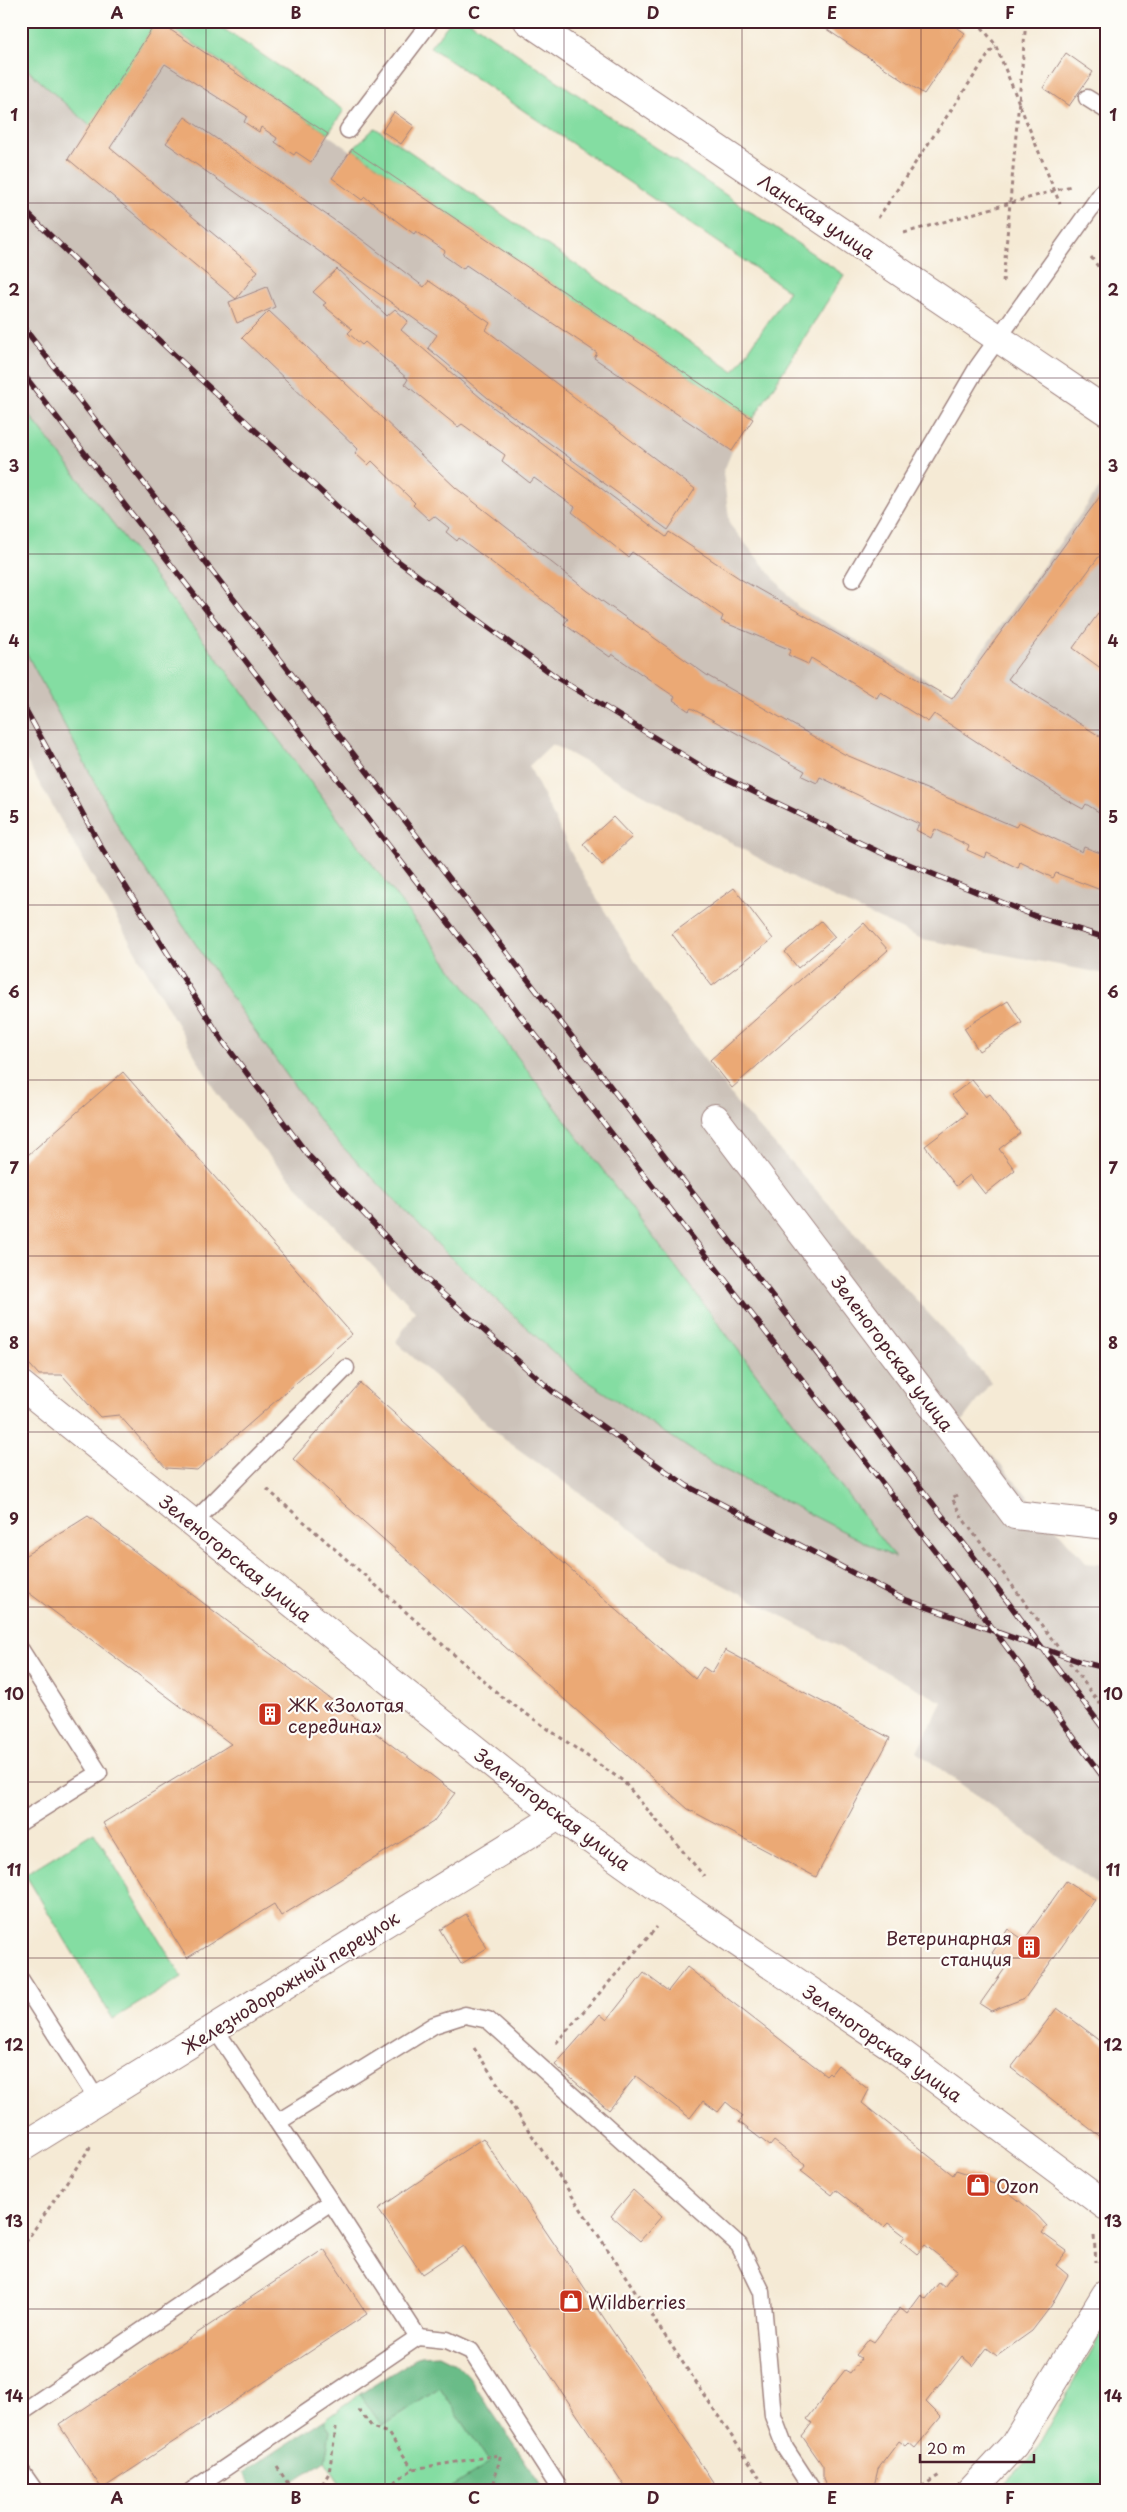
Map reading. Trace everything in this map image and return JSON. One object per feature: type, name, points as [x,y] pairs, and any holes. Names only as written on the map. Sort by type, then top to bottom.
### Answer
[{"type":"street","name":"Ланская улица","points":[[528,21],[1106,411]]},
{"type":"street","name":"Зеленогорская улица","points":[[715,1118],[1015,1515],[1106,1525]]},
{"type":"street","name":"Зеленогорская улица","points":[[21,1385],[558,1816],[694,1913],[893,2047],[1106,2206]]},
{"type":"street","name":"Железнодорожный переулок","points":[[21,2148],[558,1816]]},
{"type":"street","points":[[971,2491],[1014,2445],[1102,2282]]},
{"type":"lane","points":[[348,130],[431,21]]},
{"type":"lane","points":[[1088,98],[1106,110]]},
{"type":"lane","points":[[854,579],[977,368],[1106,187]]},
{"type":"lane","points":[[193,1523],[346,1368]]},
{"type":"lane","points":[[21,1650],[99,1773],[21,1822]]},
{"type":"lane","points":[[21,1980],[98,2101]]},
{"type":"lane","points":[[278,2122],[434,2025],[465,2015],[488,2020],[536,2066],[739,2245],[762,2292],[773,2416],[785,2448],[813,2491]]},
{"type":"lane","points":[[215,2029],[331,2202],[418,2337]]},
{"type":"lane","points":[[21,2413],[331,2202]]},
{"type":"lane","points":[[191,2491],[418,2337],[447,2340],[471,2351],[561,2491]]},
{"type":"lane","points":[[21,2471],[35,2491]]},
{"type":"path","points":[[977,21],[995,44],[1073,234],[1106,277]]},
{"type":"path","points":[[1003,287],[1026,21]]},
{"type":"path","points":[[860,245],[995,44]]},
{"type":"path","points":[[860,245],[1080,184]]},
{"type":"path","points":[[985,1474],[952,1498],[962,1519],[1106,1712]]},
{"type":"path","points":[[260,1495],[266,1488],[502,1698],[624,1781],[712,1887],[694,1913]]},
{"type":"path","points":[[536,2066],[658,1925]]},
{"type":"path","points":[[454,2018],[768,2491]]},
{"type":"path","points":[[21,2248],[96,2139]]},
{"type":"path","points":[[1093,2233],[1102,2282]]},
{"type":"path","points":[[343,2388],[372,2427],[388,2433],[412,2469]]},
{"type":"path","points":[[318,2491],[329,2473],[343,2388]]},
{"type":"path","points":[[381,2491],[412,2469],[499,2455],[526,2435]]},
{"type":"path","points":[[492,2491],[499,2455]]},
{"type":"path","points":[[916,2491],[948,2469]]},
{"type":"shaded area","points":[[157,21],[753,419],[732,451],[723,473],[730,525],[798,607],[951,694],[1106,479],[1106,974],[922,939],[813,888],[552,744],[529,766],[578,867],[652,989],[736,1102],[991,1382],[962,1421],[1086,1563],[1106,1565],[1106,1890],[917,1752],[942,1702],[667,1555],[504,1439],[396,1342],[415,1311],[255,1141],[217,1094],[21,751],[21,64],[90,126]]},
{"type":"green space","points":[[21,21],[157,21],[90,126],[21,64]]},
{"type":"green space","points":[[160,21],[212,21],[344,110],[328,134]]},
{"type":"green space","points":[[451,21],[469,21],[844,275],[753,419],[352,149],[375,128],[734,372],[789,291],[430,47]]},
{"type":"green space","points":[[21,404],[226,670],[895,1558],[711,1463],[577,1374],[449,1256],[327,1131],[247,1020],[126,841],[21,643]]},
{"type":"green space","points":[[94,1832],[182,1977],[113,2019],[25,1874]]},
{"type":"green space","points":[[1106,2325],[1106,2491],[998,2491],[1035,2452]]},
{"type":"green space","points":[[439,2355],[455,2363],[468,2376],[545,2491],[446,2491],[490,2463],[440,2388],[382,2426],[360,2394],[420,2356]]},
{"type":"green space","points":[[440,2388],[491,2464],[446,2491],[345,2491],[325,2461],[330,2431],[324,2420],[360,2394],[382,2426]]},
{"type":"green space","points":[[324,2420],[330,2431],[325,2461],[279,2491],[255,2491],[243,2473]]},
{"type":"building","points":[[157,21],[328,134],[311,162],[296,152],[294,155],[275,142],[277,138],[261,127],[259,132],[244,122],[247,116],[165,64],[110,148],[258,271],[236,299],[68,159]]},
{"type":"building","points":[[814,21],[948,21],[965,33],[924,94]]},
{"type":"building","points":[[1066,53],[1093,72],[1069,106],[1043,88]]},
{"type":"building","points":[[394,112],[414,126],[401,144],[382,131]]},
{"type":"building","points":[[185,117],[360,238],[424,287],[429,281],[490,323],[486,330],[695,489],[668,530],[488,398],[428,348],[437,335],[166,143]]},
{"type":"building","points":[[352,149],[753,419],[732,451],[594,358],[597,353],[466,265],[463,269],[443,255],[445,251],[416,231],[414,234],[365,197],[362,200],[332,178]]},
{"type":"building","points":[[337,269],[387,316],[395,309],[408,321],[401,330],[481,398],[666,537],[669,532],[742,580],[952,699],[1101,495],[1106,498],[1106,547],[1008,679],[1106,740],[1106,811],[1104,809],[1102,814],[1086,804],[1083,809],[1065,799],[934,714],[928,722],[880,692],[877,698],[811,658],[808,664],[788,655],[791,650],[721,621],[723,616],[632,552],[628,557],[572,512],[575,507],[534,478],[530,483],[502,461],[505,455],[462,424],[458,427],[405,384],[408,379],[365,342],[362,345],[348,333],[352,329],[323,305],[326,303],[313,292]]},
{"type":"building","points":[[267,287],[275,307],[237,323],[229,302]]},
{"type":"building","points":[[269,311],[456,488],[588,591],[708,676],[844,754],[1016,827],[1019,822],[1082,852],[1084,847],[1106,855],[1106,892],[1056,873],[1053,878],[1020,862],[1018,868],[987,853],[985,858],[967,850],[969,846],[935,829],[931,838],[916,830],[919,824],[820,777],[817,783],[802,776],[805,771],[691,708],[689,711],[673,700],[675,697],[612,654],[610,657],[564,624],[568,619],[459,538],[457,541],[446,532],[449,528],[434,516],[429,520],[413,505],[415,503],[372,461],[368,465],[355,453],[358,449],[242,338]]},
{"type":"building","points":[[1106,603],[1106,672],[1073,648]]},
{"type":"building","points":[[613,817],[632,837],[602,865],[583,844]]},
{"type":"building","points":[[734,888],[773,939],[712,986],[672,934]]},
{"type":"building","points":[[821,921],[835,937],[798,968],[785,952]]},
{"type":"building","points":[[864,923],[888,950],[732,1088],[710,1060]]},
{"type":"building","points":[[1008,1001],[1022,1023],[979,1051],[964,1028]]},
{"type":"building","points":[[123,1072],[352,1334],[197,1470],[166,1468],[119,1415],[100,1417],[62,1375],[39,1375],[21,1355],[21,1161]]},
{"type":"building","points":[[972,1080],[986,1097],[990,1094],[1020,1133],[999,1149],[1015,1170],[985,1194],[970,1175],[956,1186],[925,1146],[967,1114],[952,1095]]},
{"type":"building","points":[[360,1383],[695,1679],[703,1667],[712,1673],[725,1650],[890,1738],[816,1877],[688,1809],[293,1459]]},
{"type":"building","name":"ЖК «Золотая середина»","points":[[88,1516],[455,1793],[433,1822],[281,1916],[274,1904],[187,1958],[103,1823],[231,1744],[21,1587],[21,1558]]},
{"type":"building","name":"Ветеринарная станция","points":[[1066,1881],[1095,1900],[1025,1998],[991,2011],[980,2004],[1008,1964],[992,1953],[1008,1929],[1024,1940]]},
{"type":"building","points":[[466,1914],[487,1948],[461,1964],[440,1930]]},
{"type":"building","points":[[687,1967],[826,2075],[829,2072],[831,2074],[838,2065],[869,2090],[862,2103],[953,2175],[956,2170],[1003,2188],[1037,2215],[1047,2226],[1042,2233],[1067,2251],[1056,2265],[1068,2275],[1051,2306],[1032,2331],[997,2356],[987,2348],[973,2366],[962,2356],[926,2402],[941,2417],[915,2448],[909,2443],[906,2446],[899,2441],[878,2469],[875,2482],[870,2491],[830,2491],[823,2480],[823,2466],[802,2436],[812,2423],[807,2419],[845,2370],[850,2373],[861,2359],[856,2355],[869,2339],[874,2342],[900,2308],[907,2314],[921,2295],[926,2299],[939,2283],[944,2287],[957,2270],[925,2245],[917,2254],[901,2241],[905,2236],[888,2223],[884,2227],[836,2190],[832,2195],[801,2171],[806,2165],[774,2141],[770,2146],[739,2122],[743,2116],[726,2102],[718,2112],[703,2101],[690,2118],[636,2076],[609,2110],[555,2065],[600,2014],[607,2020],[644,1973],[668,1991]]},
{"type":"building","points":[[1057,2008],[1106,2045],[1106,2141],[1011,2068]]},
{"type":"building","points":[[483,2138],[719,2491],[628,2491],[464,2246],[422,2274],[378,2209]]},
{"type":"building","points":[[633,2190],[662,2216],[640,2241],[611,2216]]},
{"type":"building","points":[[324,2249],[367,2314],[102,2489],[59,2425]]},
{"type":"railway","points":[[21,207],[166,347],[387,553],[559,679],[706,769],[877,851],[1035,916],[1106,938]]},
{"type":"railway","points":[[21,324],[958,1536],[1106,1732]]},
{"type":"railway","points":[[21,371],[936,1552],[1106,1781]]},
{"type":"railway","points":[[21,701],[101,847],[222,1040],[308,1155],[426,1279],[552,1391],[687,1486],[901,1598],[1081,1662],[1106,1668]]},
{"type":"place","name":"ЖК «Золотая середина»","points":[[270,1714]]},
{"type":"place","name":"Ветеринарная станция","points":[[1029,1947]]},
{"type":"place","name":"Ozon","points":[[978,2185]]},
{"type":"place","name":"Wildberries","points":[[571,2301]]}]
